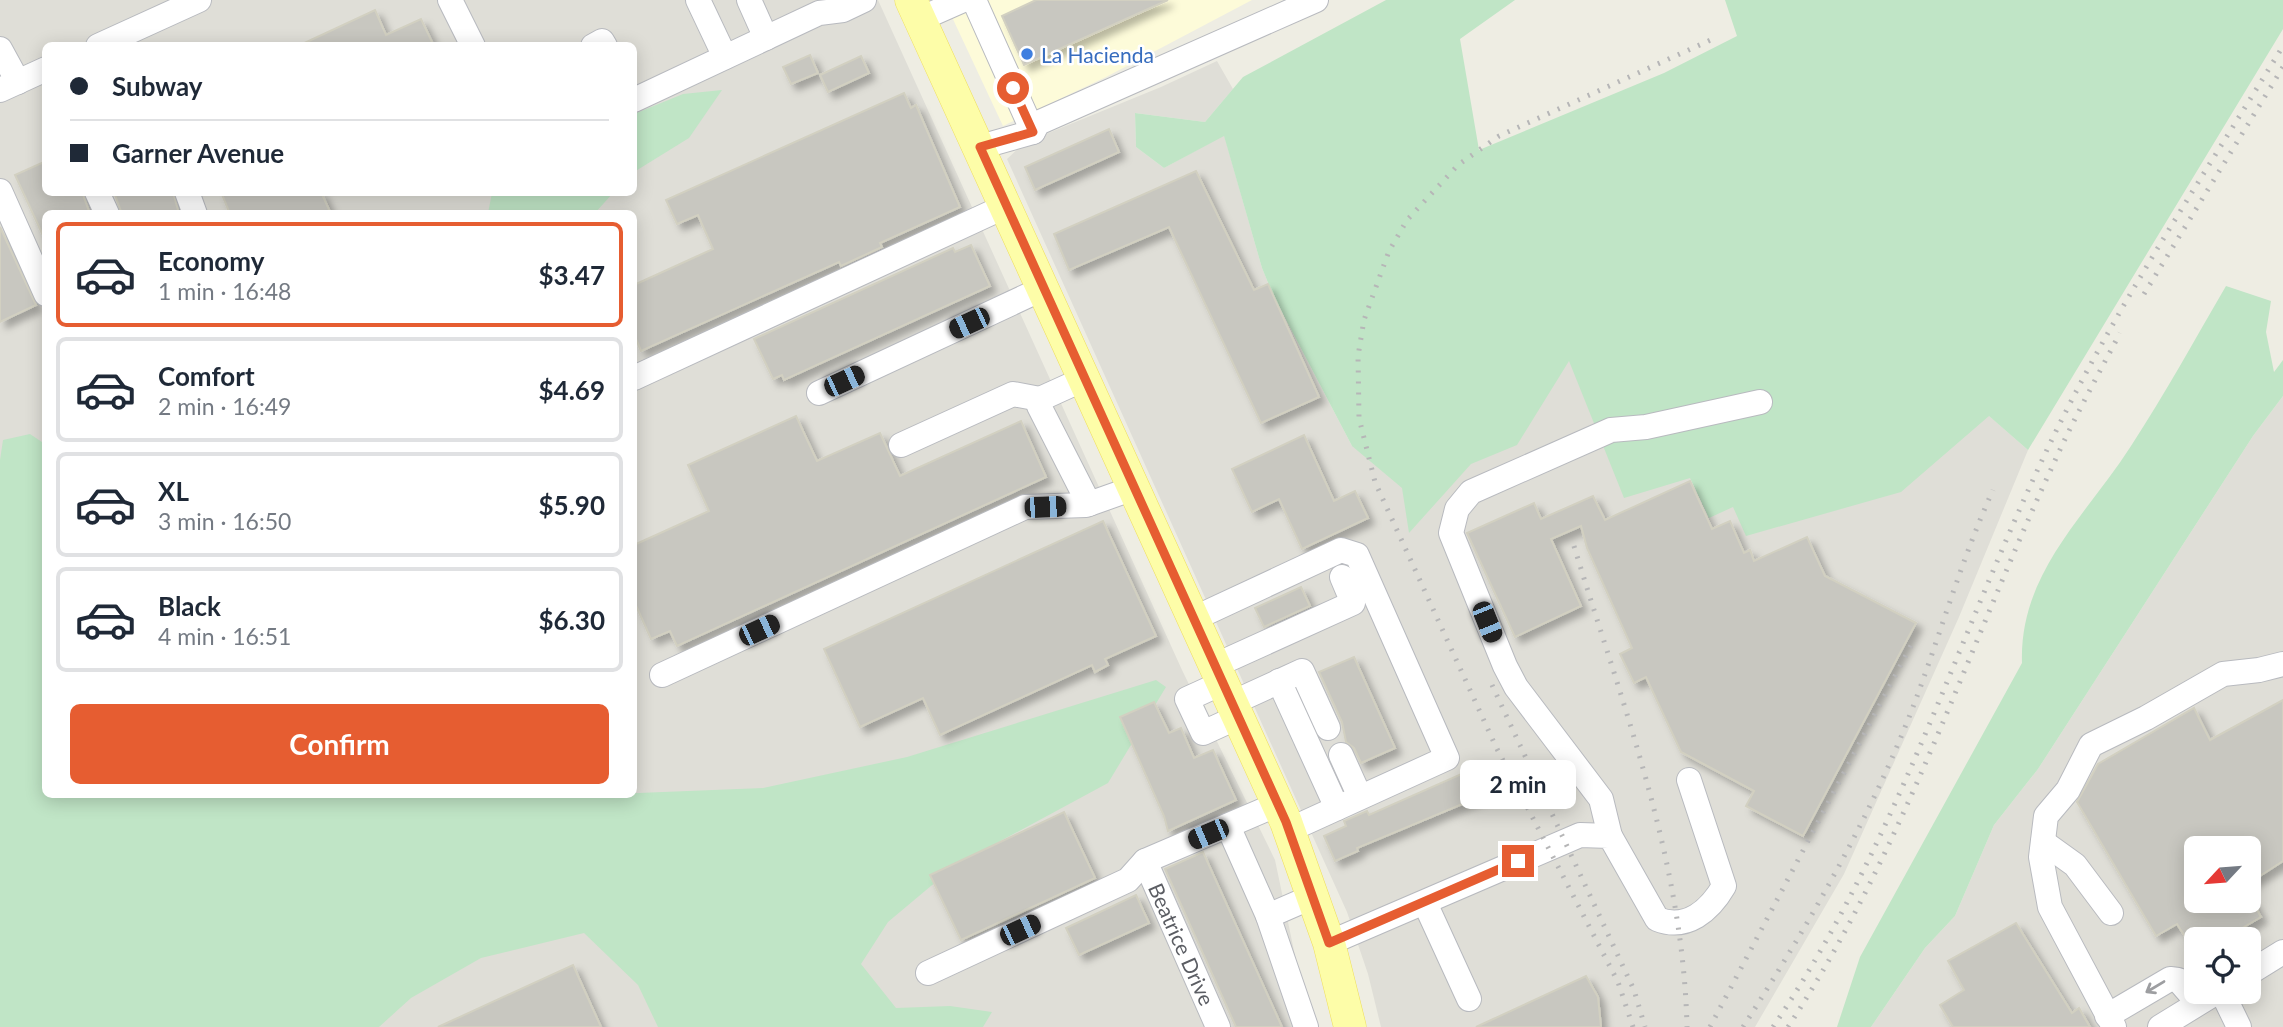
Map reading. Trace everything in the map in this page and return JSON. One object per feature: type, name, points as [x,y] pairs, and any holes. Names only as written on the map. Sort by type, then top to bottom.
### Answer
[{"type":"main road","points":[[915,9],[1283,817],[1329,943],[1350,1027]]},
{"type":"street","points":[[113,42],[199,0]]},
{"type":"street","points":[[450,0],[471,42]]},
{"type":"street","points":[[698,0],[725,57]]},
{"type":"street","points":[[749,0],[766,38]]},
{"type":"street","points":[[637,99],[766,38],[817,6],[843,10],[864,0]]},
{"type":"street","points":[[915,9],[963,0]]},
{"type":"street","points":[[974,0],[1033,132]]},
{"type":"street","points":[[980,147],[1033,132],[1038,123],[1316,0]]},
{"type":"street","points":[[0,49],[30,79]]},
{"type":"street","points":[[0,191],[42,285]]},
{"type":"street","points":[[637,377],[1006,206]]},
{"type":"street","points":[[819,393],[1044,288]]},
{"type":"street","points":[[901,445],[1013,394],[1041,398],[1084,379]]},
{"type":"street","points":[[1041,398],[1039,406],[1089,504]]},
{"type":"street","points":[[1689,780],[1724,886],[1700,917],[1665,923],[1657,919],[1611,836],[1601,799],[1516,687],[1451,533],[1457,509],[1471,492],[1611,430],[1646,428],[1759,402]]},
{"type":"street","points":[[662,675],[1025,508],[1089,504],[1134,488]]},
{"type":"street","name":"Beatrice Drive","points":[[928,973],[1128,880],[1145,861],[1228,825],[1337,808],[1447,758],[1357,555],[1341,551],[1193,619]]},
{"type":"street","points":[[1227,692],[1353,603],[1342,577]]},
{"type":"street","points":[[2184,983],[2170,979],[2110,1021],[2050,907],[2041,857],[2046,816],[2068,790],[2091,745],[2146,718],[2222,674],[2283,664]]},
{"type":"street","points":[[1227,692],[1279,681],[1302,671],[1328,728]]},
{"type":"street","points":[[1279,681],[1337,808]]},
{"type":"street","points":[[1341,755],[1360,797]]},
{"type":"street","points":[[1228,825],[1268,916],[1306,1027]]},
{"type":"street","points":[[1329,943],[1580,835],[1611,836]]},
{"type":"street","points":[[2043,842],[2075,865],[2110,913]]},
{"type":"street","name":"Beatrice Drive","points":[[1145,861],[1219,1027]]},
{"type":"street","points":[[1268,916],[1314,896]]},
{"type":"street","points":[[1425,902],[1469,999]]},
{"type":"street","points":[[2261,966],[2283,952]]},
{"type":"street","points":[[2160,1027],[2199,1004]]},
{"type":"street","points":[[2213,1004],[2221,1027]]},
{"type":"street","points":[[2218,1004],[2239,1027]]},
{"type":"shaded area","points":[[0,0],[878,0],[1182,670],[1275,860],[1310,1027],[0,1027]]},
{"type":"shaded area","points":[[944,0],[1252,0],[1106,77],[1003,126]]},
{"type":"shaded area","points":[[1217,61],[1233,89],[1205,122],[1135,113],[1136,147],[1164,168],[1224,135],[1262,268],[1273,295],[1352,446],[1441,325],[1922,357],[2028,450],[1959,617],[1844,874],[1755,1027],[1381,1027],[1368,974],[1347,912],[1007,159],[1024,143]]},
{"type":"shaded area","points":[[2283,396],[2283,1027],[1871,1027],[1925,948],[1955,916],[1994,825],[2038,769],[2253,436]]},
{"type":"green space","points":[[1386,0],[1515,0],[1460,39],[1479,150],[1664,73],[1737,36],[1725,0],[2283,0],[2283,29],[2028,450],[1989,416],[1901,492],[1746,536],[1733,507],[1709,518],[1690,478],[1624,498],[1569,361],[1517,445],[1471,464],[1409,533],[1402,488],[1352,446],[1273,295],[1262,268],[1224,136],[1164,168],[1136,147],[1135,113],[1205,122],[1243,77]]},
{"type":"green space","points":[[722,90],[689,138],[637,170],[637,113],[683,94]]},
{"type":"green space","points":[[491,196],[610,196],[598,210],[489,210]]},
{"type":"green space","points":[[2226,286],[2271,301],[2266,332],[2274,372],[2283,360],[2283,396],[2253,436],[2038,769],[1994,825],[1955,916],[1925,948],[1871,1027],[1837,1027],[1860,957],[2022,663],[2024,631],[2031,601],[2043,573],[2058,547],[2144,426]]},
{"type":"green space","points":[[30,434],[42,442],[42,798],[637,798],[637,793],[763,788],[907,757],[1156,680],[1166,687],[1108,783],[956,865],[888,922],[861,964],[896,1008],[950,1006],[992,1012],[983,1027],[658,1027],[638,985],[584,933],[481,958],[411,998],[379,1027],[0,1027],[0,460],[3,440]]},
{"type":"building","points":[[1036,0],[1168,0],[1024,65],[1002,16]]},
{"type":"building","points":[[375,10],[386,35],[421,19],[432,42],[307,42]]},
{"type":"building","points":[[810,55],[818,73],[791,84],[783,67]]},
{"type":"building","points":[[861,56],[869,73],[828,92],[820,75]]},
{"type":"building","points":[[904,93],[911,108],[916,105],[960,207],[880,243],[882,247],[841,266],[839,262],[641,351],[637,341],[637,284],[713,249],[698,215],[677,224],[666,200]]},
{"type":"building","points":[[1109,129],[1119,152],[1035,190],[1025,167]]},
{"type":"building","points":[[42,163],[42,196],[83,196],[89,210],[42,210],[42,233],[15,175]]},
{"type":"building","points":[[1196,171],[1254,290],[1268,284],[1319,397],[1261,423],[1169,227],[1069,270],[1054,234]]},
{"type":"building","points":[[115,196],[174,196],[178,210],[121,210]]},
{"type":"building","points":[[223,196],[323,196],[329,210],[228,210]]},
{"type":"building","points":[[0,227],[36,305],[0,322]]},
{"type":"building","points":[[971,245],[990,286],[784,380],[782,375],[773,379],[754,339],[953,248],[955,252]]},
{"type":"building","points":[[796,416],[817,461],[880,433],[900,476],[1021,421],[1046,477],[677,646],[670,631],[651,639],[637,608],[637,544],[709,511],[688,465]]},
{"type":"building","points":[[1304,435],[1334,501],[1355,491],[1368,518],[1302,549],[1279,499],[1252,512],[1232,469]]},
{"type":"building","points":[[1690,481],[1712,529],[1730,521],[1744,553],[1750,550],[1754,561],[1807,537],[1825,576],[1916,623],[1803,836],[1746,806],[1754,791],[1681,752],[1646,677],[1634,683],[1620,654],[1632,648],[1587,548],[1581,526],[1551,539],[1581,606],[1515,637],[1467,533],[1534,503],[1541,519],[1593,496],[1605,520]]},
{"type":"building","points":[[1103,521],[1156,636],[1105,659],[1108,665],[1095,672],[1092,665],[940,735],[923,698],[860,727],[824,649]]},
{"type":"building","points":[[1301,587],[1310,606],[1264,627],[1255,608]]},
{"type":"building","points":[[1354,657],[1395,748],[1361,763],[1354,748],[1346,742],[1342,722],[1319,672]]},
{"type":"building","points":[[2283,700],[2283,861],[2261,875],[2261,836],[2184,836],[2184,914],[2259,914],[2261,917],[2244,927],[2184,927],[2184,935],[2177,924],[2156,936],[2077,802],[2098,764],[2194,708],[2210,740]]},
{"type":"building","points":[[1154,702],[1169,733],[1181,728],[1194,758],[1213,750],[1236,800],[1168,831],[1164,816],[1120,717]]},
{"type":"building","points":[[1484,764],[1496,790],[1357,848],[1358,851],[1335,861],[1324,836],[1346,826],[1344,821],[1367,811],[1369,815]]},
{"type":"building","points":[[1064,812],[1095,878],[961,940],[930,875]]},
{"type":"building","points":[[1203,852],[1282,1027],[1236,1027],[1165,869]]},
{"type":"building","points":[[1136,895],[1149,923],[1079,955],[1066,928]]},
{"type":"building","points":[[2016,923],[2072,1013],[2079,1008],[2090,1027],[1953,1027],[1940,1005],[1964,990],[1948,961]]},
{"type":"building","points":[[573,965],[601,1027],[438,1027]]},
{"type":"building","points":[[1586,976],[1598,997],[1601,1027],[1476,1027]]},
{"type":"railway","points":[[1633,1027],[1618,982],[1496,747],[1375,482],[1359,418],[1358,356],[1364,320],[1389,251],[1407,220],[1458,165],[1499,136],[1715,38]]},
{"type":"railway","points":[[1773,1027],[1816,959],[1888,818],[2012,527],[2071,401],[2158,247],[2283,46]]},
{"type":"railway","points":[[2144,294],[2283,67]]},
{"type":"railway","points":[[1788,1027],[1866,892],[1931,751],[2053,465],[2120,333]]},
{"type":"railway","points":[[1743,1027],[1838,868],[1880,784],[1916,699],[1962,568],[1993,490]]},
{"type":"railway","points":[[1574,546],[1630,723],[1662,843],[1683,965],[1687,1027]]},
{"type":"railway","points":[[1710,1027],[1915,638]]},
{"type":"railway","points":[[1492,685],[1634,990],[1645,1027]]},
{"type":"place","name":"La Hacienda","points":[[1027,54]]},
{"type":"route","points":[[1013,88],[1033,132],[980,147],[1286,822],[1329,943],[1518,861]]}]
